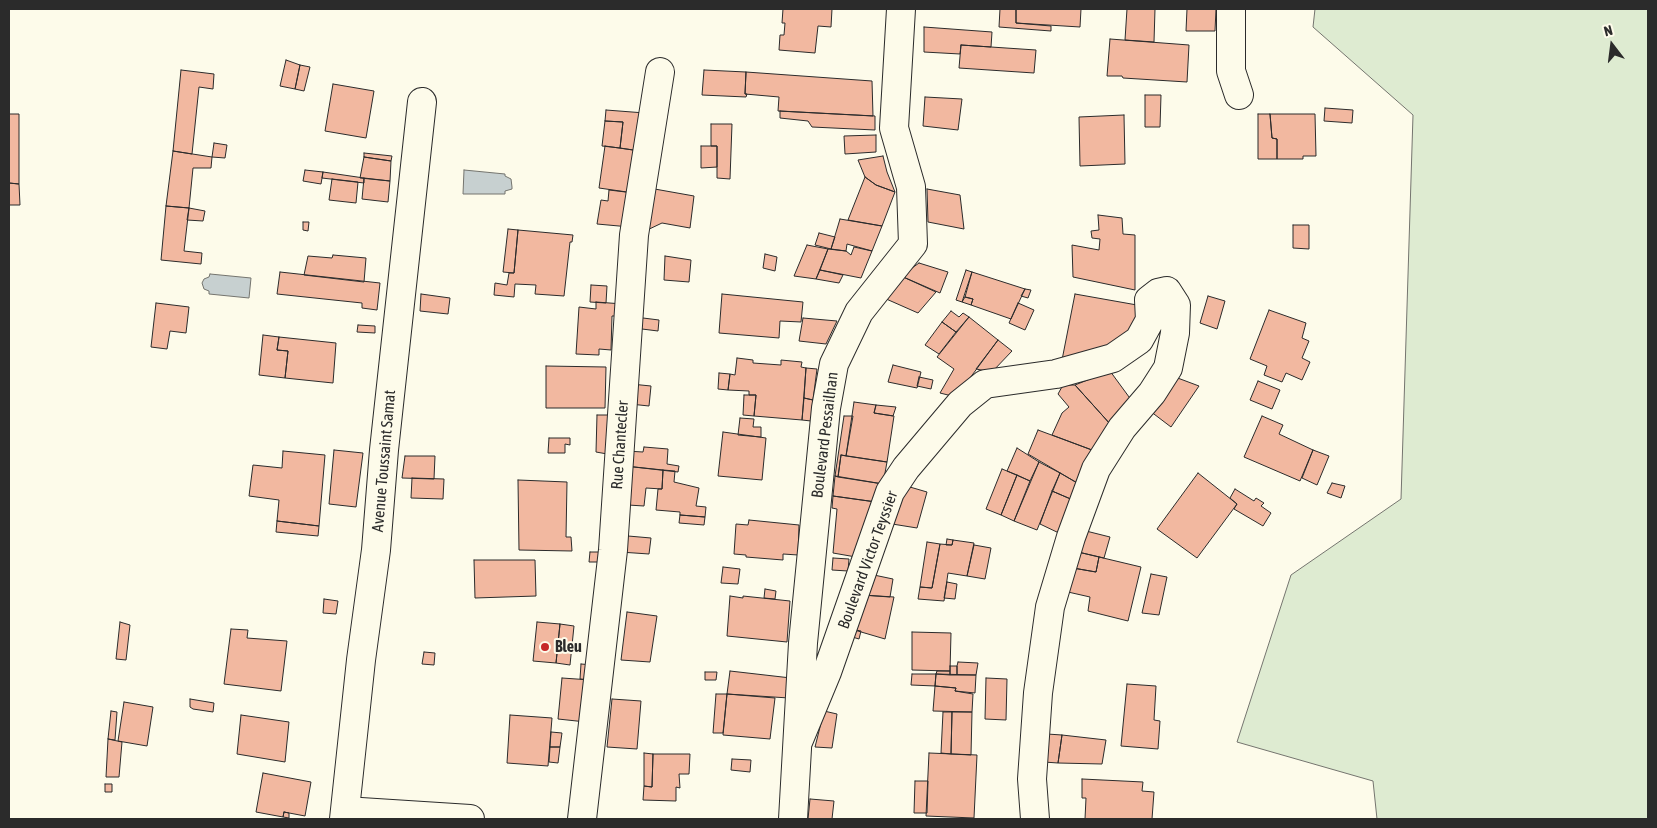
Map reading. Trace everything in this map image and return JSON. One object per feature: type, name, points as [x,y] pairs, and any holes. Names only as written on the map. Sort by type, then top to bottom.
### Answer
[{"type":"street","name":"Boulevard Pessailhan","points":[[793,819],[803,642],[826,408],[834,364],[859,312],[913,244],[911,187],[894,128],[901,9]]},
{"type":"street","points":[[1231,9],[1231,70],[1239,94]]},
{"type":"street","name":"Rue Chantecler","points":[[582,819],[613,550],[634,235],[660,72]]},
{"type":"street","name":"Avenue Toussaint Samat","points":[[345,815],[361,660],[376,550],[384,450],[422,102]]},
{"type":"street","name":"Boulevard Victor Teyssier","points":[[798,742],[827,672],[890,492],[906,468],[960,404],[985,384],[1056,374],[1113,358],[1139,340],[1150,320],[1148,300],[1158,293],[1167,291],[1176,305],[1175,333],[1168,368],[1152,393],[1122,428],[1096,469],[1071,536],[1050,607],[1038,693],[1032,779],[1035,819]]},
{"type":"street","points":[[345,815],[470,819]]},
{"type":"green space","points":[[1315,9],[1648,9],[1648,819],[1377,819],[1373,781],[1237,742],[1291,575],[1401,499],[1413,115],[1313,27]]},
{"type":"shaded area","points":[[464,170],[505,174],[505,176],[511,179],[512,189],[505,191],[505,194],[463,194]]},
{"type":"shaded area","points":[[210,274],[251,278],[249,298],[209,294],[209,291],[204,289],[202,283]]},
{"type":"building","points":[[783,9],[832,9],[831,27],[818,26],[815,53],[779,50],[780,35],[784,35],[785,23],[782,23]]},
{"type":"building","points":[[1000,9],[1016,9],[1016,23],[1051,26],[1051,31],[999,27]]},
{"type":"building","points":[[1016,9],[1081,9],[1080,27],[1016,23]]},
{"type":"building","points":[[1127,9],[1155,9],[1154,42],[1125,40]]},
{"type":"building","points":[[1187,9],[1216,9],[1215,31],[1186,31]]},
{"type":"building","points":[[924,27],[992,32],[991,47],[961,45],[960,54],[924,52]]},
{"type":"building","points":[[1110,39],[1189,45],[1187,82],[1107,76]]},
{"type":"building","points":[[961,45],[1036,50],[1034,73],[959,68]]},
{"type":"building","points":[[286,60],[300,65],[295,89],[280,86]]},
{"type":"building","points":[[300,65],[310,67],[304,91],[295,89]]},
{"type":"building","points":[[181,70],[214,74],[213,89],[199,87],[192,154],[173,151]]},
{"type":"building","points":[[704,70],[746,72],[746,97],[702,95]]},
{"type":"building","points":[[746,72],[872,81],[873,116],[778,111],[779,97],[745,94]]},
{"type":"building","points":[[333,84],[374,91],[366,138],[325,131]]},
{"type":"building","points":[[1145,95],[1161,95],[1160,127],[1145,127]]},
{"type":"building","points":[[925,97],[962,99],[958,130],[923,126]]},
{"type":"building","points":[[1325,108],[1353,110],[1352,123],[1324,121]]},
{"type":"building","points":[[606,110],[645,113],[640,151],[620,148],[623,122],[605,121]]},
{"type":"building","points":[[780,111],[875,116],[875,130],[812,127],[808,121],[780,118]]},
{"type":"building","points":[[9,114],[19,114],[19,184],[9,183]]},
{"type":"building","points":[[1258,114],[1270,114],[1272,138],[1277,139],[1277,159],[1258,159]]},
{"type":"building","points":[[1270,114],[1315,114],[1316,156],[1303,156],[1303,159],[1277,159],[1277,139],[1272,138]]},
{"type":"building","points":[[1124,115],[1125,164],[1080,166],[1079,117]]},
{"type":"building","points":[[605,121],[623,122],[620,148],[602,146]]},
{"type":"building","points":[[711,124],[732,124],[730,179],[717,178],[717,146],[711,146]]},
{"type":"building","points":[[876,135],[876,152],[845,154],[844,136]]},
{"type":"building","points":[[214,143],[227,145],[225,158],[212,157]]},
{"type":"building","points":[[605,146],[640,151],[634,193],[599,188]]},
{"type":"building","points":[[701,146],[717,146],[717,167],[701,168]]},
{"type":"building","points":[[173,151],[212,157],[211,168],[193,168],[189,208],[166,206]]},
{"type":"building","points":[[364,153],[392,156],[391,161],[364,157]]},
{"type":"building","points":[[883,156],[895,192],[876,185],[865,177],[858,160]]},
{"type":"building","points":[[364,157],[391,161],[390,181],[360,178]]},
{"type":"building","points":[[305,170],[323,172],[321,184],[303,181]]},
{"type":"building","points":[[323,172],[364,178],[364,183],[322,178]]},
{"type":"building","points":[[865,177],[876,185],[895,192],[882,226],[848,220]]},
{"type":"building","points":[[364,178],[390,181],[388,202],[362,199]]},
{"type":"building","points":[[332,179],[358,182],[356,203],[329,200]]},
{"type":"building","points":[[9,183],[19,184],[20,205],[9,205]]},
{"type":"building","points":[[649,188],[694,196],[690,228],[662,223],[643,232]]},
{"type":"building","points":[[927,189],[960,195],[964,229],[928,222]]},
{"type":"building","points":[[609,190],[634,193],[630,227],[597,224],[601,200],[608,201]]},
{"type":"building","points":[[166,206],[189,208],[184,251],[202,253],[201,264],[161,260]]},
{"type":"building","points":[[189,208],[205,211],[203,221],[187,220]]},
{"type":"building","points":[[1098,215],[1122,218],[1123,234],[1135,235],[1135,290],[1073,277],[1072,245],[1099,250],[1100,239],[1092,238],[1091,231],[1099,230]]},
{"type":"building","points":[[840,219],[882,226],[872,251],[847,244],[846,251],[831,249]]},
{"type":"building","points":[[303,222],[309,222],[308,231],[303,230]]},
{"type":"building","points":[[1293,225],[1309,225],[1309,249],[1293,248]]},
{"type":"building","points":[[508,229],[518,230],[514,273],[503,272]]},
{"type":"building","points":[[518,230],[573,235],[572,242],[570,242],[564,296],[535,294],[536,285],[515,284],[514,297],[494,295],[495,283],[507,285],[509,273],[514,273]]},
{"type":"building","points":[[819,233],[835,237],[831,249],[815,245]]},
{"type":"building","points":[[807,245],[828,249],[816,279],[794,276]]},
{"type":"building","points":[[854,247],[872,251],[861,278],[820,270],[828,249],[846,251],[851,255]]},
{"type":"building","points":[[765,254],[777,257],[775,271],[763,268]]},
{"type":"building","points":[[333,255],[366,258],[364,282],[304,275],[308,256],[332,258]]},
{"type":"building","points":[[665,256],[691,260],[689,282],[664,280]]},
{"type":"building","points":[[919,263],[948,272],[940,293],[901,276]]},
{"type":"building","points":[[820,270],[843,275],[839,283],[816,279]]},
{"type":"building","points":[[966,270],[972,272],[962,302],[956,300]]},
{"type":"building","points":[[280,272],[380,283],[377,310],[362,308],[362,303],[277,294]]},
{"type":"building","points":[[972,272],[1025,289],[1011,319],[971,305],[973,299],[965,297]]},
{"type":"building","points":[[901,276],[936,292],[918,313],[884,298]]},
{"type":"building","points":[[591,285],[607,286],[606,303],[590,302]]},
{"type":"building","points":[[1025,289],[1031,290],[1028,298],[1021,296]]},
{"type":"building","points":[[421,294],[450,298],[448,314],[420,311]]},
{"type":"building","points":[[722,294],[803,302],[801,322],[780,321],[779,338],[719,333]]},
{"type":"building","points":[[1075,294],[1137,305],[1138,322],[1109,351],[1062,360]]},
{"type":"building","points":[[1208,296],[1225,301],[1217,329],[1200,323]]},
{"type":"building","points":[[965,297],[973,299],[971,305],[962,302]]},
{"type":"building","points":[[596,302],[623,304],[622,316],[612,316],[611,350],[599,349],[599,355],[576,354],[579,307],[596,309]]},
{"type":"building","points":[[156,303],[189,307],[186,333],[170,331],[167,349],[151,347]]},
{"type":"building","points":[[1018,303],[1034,310],[1025,330],[1009,323]]},
{"type":"building","points":[[1269,310],[1306,323],[1302,338],[1309,341],[1302,358],[1310,362],[1302,380],[1286,373],[1282,382],[1264,375],[1267,366],[1250,359]]},
{"type":"building","points":[[951,311],[959,317],[963,313],[969,317],[956,332],[942,322]]},
{"type":"building","points":[[635,317],[659,320],[658,331],[634,328]]},
{"type":"building","points":[[969,317],[998,340],[956,397],[940,393],[954,369],[937,357]]},
{"type":"building","points":[[803,318],[837,321],[826,344],[799,341]]},
{"type":"building","points":[[942,322],[956,332],[939,354],[925,345]]},
{"type":"building","points":[[358,325],[375,326],[375,333],[357,332]]},
{"type":"building","points":[[263,335],[279,337],[277,350],[288,351],[285,378],[259,375]]},
{"type":"building","points":[[279,337],[336,343],[333,383],[285,378],[288,351],[277,350]]},
{"type":"building","points":[[998,340],[1012,351],[992,372],[976,369]]},
{"type":"building","points":[[737,358],[753,360],[753,363],[781,365],[781,360],[802,362],[801,367],[806,368],[802,420],[754,416],[756,395],[749,395],[749,391],[728,390],[730,374],[735,375]]},
{"type":"building","points":[[893,365],[921,372],[917,388],[888,382]]},
{"type":"building","points":[[546,366],[606,367],[605,408],[546,408]]},
{"type":"building","points":[[806,368],[817,369],[813,400],[804,398]]},
{"type":"building","points":[[1110,371],[1132,401],[1111,425],[1075,385]]},
{"type":"building","points":[[719,373],[730,374],[728,390],[718,389]]},
{"type":"building","points":[[919,377],[933,380],[931,389],[917,386]]},
{"type":"building","points":[[1175,377],[1199,386],[1171,427],[1150,411]]},
{"type":"building","points":[[1258,381],[1280,390],[1272,409],[1250,400]]},
{"type":"building","points":[[631,384],[651,386],[649,406],[630,404]]},
{"type":"building","points":[[1063,385],[1075,385],[1111,425],[1092,450],[1052,435],[1062,413],[1069,407],[1058,394]]},
{"type":"building","points":[[744,395],[756,395],[754,416],[743,415]]},
{"type":"building","points":[[804,398],[813,400],[811,421],[802,420]]},
{"type":"building","points":[[854,402],[876,405],[874,413],[894,416],[887,462],[846,456]]},
{"type":"building","points":[[876,405],[896,407],[893,416],[874,413]]},
{"type":"building","points":[[597,415],[616,415],[613,455],[596,452]]},
{"type":"building","points":[[844,416],[853,416],[846,456],[841,455],[838,477],[835,476]]},
{"type":"building","points":[[1262,416],[1283,425],[1279,434],[1313,450],[1300,481],[1244,457]]},
{"type":"building","points":[[740,418],[754,419],[753,427],[761,427],[761,437],[738,435]]},
{"type":"building","points":[[1038,430],[1092,450],[1079,484],[1028,454]]},
{"type":"building","points":[[723,432],[766,438],[762,480],[718,476]]},
{"type":"building","points":[[549,438],[570,438],[570,445],[565,444],[565,453],[548,453]]},
{"type":"building","points":[[644,447],[668,449],[667,464],[679,466],[678,472],[625,466],[626,451],[643,452]]},
{"type":"building","points":[[1017,448],[1039,462],[1030,481],[1007,471]]},
{"type":"building","points":[[334,450],[363,453],[356,507],[329,504]]},
{"type":"building","points":[[1313,450],[1329,456],[1317,485],[1302,478]]},
{"type":"building","points":[[283,451],[325,455],[319,526],[277,521],[279,500],[249,496],[253,465],[282,468]]},
{"type":"building","points":[[841,455],[887,462],[883,484],[838,477]]},
{"type":"building","points":[[405,456],[435,456],[434,479],[402,478]]},
{"type":"building","points":[[1039,462],[1060,473],[1037,530],[1014,521]]},
{"type":"building","points":[[625,466],[663,470],[662,489],[646,488],[644,506],[628,505]]},
{"type":"building","points":[[1002,469],[1017,475],[1001,515],[986,509]]},
{"type":"building","points":[[663,470],[675,471],[674,482],[699,488],[696,506],[706,507],[705,517],[680,515],[680,512],[656,510],[658,489],[662,489]]},
{"type":"building","points":[[1060,473],[1079,484],[1073,500],[1052,491]]},
{"type":"building","points":[[1198,473],[1237,504],[1197,558],[1157,529]]},
{"type":"building","points":[[1017,475],[1030,481],[1014,521],[1001,515]]},
{"type":"building","points":[[835,476],[883,484],[876,502],[833,496]]},
{"type":"building","points":[[412,478],[444,479],[443,499],[411,498]]},
{"type":"building","points":[[518,480],[567,482],[566,537],[571,537],[572,551],[519,550]]},
{"type":"building","points":[[1332,483],[1345,486],[1341,498],[1327,493]]},
{"type":"building","points":[[903,485],[927,492],[917,528],[886,523]]},
{"type":"building","points":[[1235,489],[1254,501],[1256,498],[1264,503],[1261,506],[1271,513],[1263,526],[1234,509],[1237,504],[1230,498]]},
{"type":"building","points":[[1052,491],[1073,500],[1061,534],[1040,524]]},
{"type":"building","points":[[833,496],[876,502],[856,557],[833,553],[837,509],[832,508]]},
{"type":"building","points":[[680,515],[705,517],[704,525],[679,523]]},
{"type":"building","points":[[749,520],[799,525],[798,555],[783,554],[783,560],[746,557],[746,555],[734,554],[736,524],[748,525]]},
{"type":"building","points":[[277,521],[319,526],[318,536],[276,532]]},
{"type":"building","points":[[1086,531],[1110,537],[1104,558],[1078,552]]},
{"type":"building","points":[[628,536],[651,538],[649,554],[620,552]]},
{"type":"building","points":[[947,539],[953,540],[952,545],[946,545]]},
{"type":"building","points":[[953,540],[974,543],[967,576],[948,573],[944,601],[918,599],[920,587],[932,588],[940,544],[952,545]]},
{"type":"building","points":[[927,542],[940,544],[932,588],[920,587]]},
{"type":"building","points":[[974,545],[991,548],[985,579],[967,576]]},
{"type":"building","points":[[590,552],[605,552],[605,562],[589,562]]},
{"type":"building","points":[[1078,552],[1099,557],[1096,572],[1073,568]]},
{"type":"building","points":[[1099,557],[1141,567],[1128,621],[1088,611],[1090,597],[1068,592],[1073,568],[1096,572]]},
{"type":"building","points":[[833,558],[849,559],[848,571],[832,570]]},
{"type":"building","points":[[474,560],[535,560],[536,596],[475,598]]},
{"type":"building","points":[[723,567],[740,569],[738,584],[721,583]]},
{"type":"building","points":[[869,574],[893,579],[890,597],[862,595]]},
{"type":"building","points":[[1151,574],[1167,577],[1159,615],[1142,613]]},
{"type":"building","points":[[947,582],[957,584],[955,599],[944,598]]},
{"type":"building","points":[[765,589],[776,591],[775,599],[764,598]]},
{"type":"building","points":[[862,595],[894,597],[885,639],[851,629]]},
{"type":"building","points":[[730,596],[790,601],[787,642],[727,636]]},
{"type":"building","points":[[324,599],[338,601],[336,614],[323,613]]},
{"type":"building","points":[[627,612],[657,616],[650,662],[621,660]]},
{"type":"building","points":[[120,622],[130,625],[126,660],[116,659]]},
{"type":"building","points":[[537,622],[560,624],[556,663],[533,661]]},
{"type":"building","points":[[560,624],[574,626],[570,665],[556,663]]},
{"type":"building","points":[[231,629],[248,630],[247,638],[287,641],[281,691],[224,684]]},
{"type":"building","points":[[851,629],[861,631],[859,639],[849,636]]},
{"type":"building","points":[[912,632],[951,633],[950,671],[912,670]]},
{"type":"building","points":[[424,652],[435,653],[434,665],[422,664]]},
{"type":"building","points":[[958,662],[978,663],[976,675],[957,675]]},
{"type":"building","points":[[581,664],[593,665],[591,680],[580,679]]},
{"type":"building","points":[[950,666],[957,666],[957,675],[950,675]]},
{"type":"building","points":[[730,671],[791,678],[789,698],[727,694]]},
{"type":"building","points":[[937,671],[950,671],[950,675],[936,674]]},
{"type":"building","points":[[705,672],[717,672],[716,680],[705,680]]},
{"type":"building","points":[[912,674],[936,674],[935,686],[911,685]]},
{"type":"building","points":[[936,674],[976,675],[975,693],[955,691],[956,688],[935,686]]},
{"type":"building","points":[[562,678],[591,680],[586,722],[558,719]]},
{"type":"building","points":[[986,678],[1007,679],[1006,720],[985,719]]},
{"type":"building","points":[[1127,684],[1156,686],[1154,720],[1160,721],[1158,749],[1121,746]]},
{"type":"building","points":[[935,686],[956,688],[955,691],[973,694],[972,712],[933,711]]},
{"type":"building","points":[[716,694],[727,694],[723,733],[713,733]]},
{"type":"building","points":[[727,694],[775,698],[770,739],[723,735]]},
{"type":"building","points":[[190,699],[214,703],[213,712],[193,709],[190,707]]},
{"type":"building","points":[[612,699],[641,701],[637,749],[607,747]]},
{"type":"building","points":[[124,702],[153,707],[147,746],[118,741]]},
{"type":"building","points":[[111,711],[117,712],[115,740],[108,739]]},
{"type":"building","points":[[824,711],[837,714],[832,748],[815,747]]},
{"type":"building","points":[[943,712],[952,712],[951,754],[941,753]]},
{"type":"building","points":[[952,712],[972,712],[971,755],[951,754]]},
{"type":"building","points":[[241,715],[289,722],[285,762],[237,754]]},
{"type":"building","points":[[510,715],[552,718],[548,766],[507,763]]},
{"type":"building","points":[[551,732],[562,733],[560,747],[550,747]]},
{"type":"building","points":[[1047,734],[1062,735],[1058,763],[1044,762]]},
{"type":"building","points":[[1062,735],[1106,740],[1102,764],[1058,763]]},
{"type":"building","points":[[108,739],[122,742],[119,777],[106,777]]},
{"type":"building","points":[[550,747],[560,747],[558,763],[549,762]]},
{"type":"building","points":[[644,753],[653,754],[652,787],[644,786]]},
{"type":"building","points":[[929,753],[977,755],[974,818],[926,816]]},
{"type":"building","points":[[653,754],[690,754],[689,774],[679,774],[680,788],[676,787],[676,801],[643,800],[644,786],[652,787]]},
{"type":"building","points":[[732,759],[751,760],[750,772],[731,770]]},
{"type":"building","points":[[263,773],[311,782],[305,816],[284,812],[283,817],[256,812]]},
{"type":"building","points":[[1082,779],[1143,782],[1142,791],[1154,792],[1152,819],[1085,819],[1086,798],[1082,798]]},
{"type":"building","points":[[915,781],[928,781],[927,813],[914,813]]},
{"type":"building","points":[[105,784],[112,784],[112,792],[105,792]]},
{"type":"building","points":[[810,799],[834,801],[832,819],[808,819]]},
{"type":"building","points":[[284,812],[289,813],[289,818],[283,817]]},
{"type":"place","name":"Bleu","points":[[545,647]]}]
